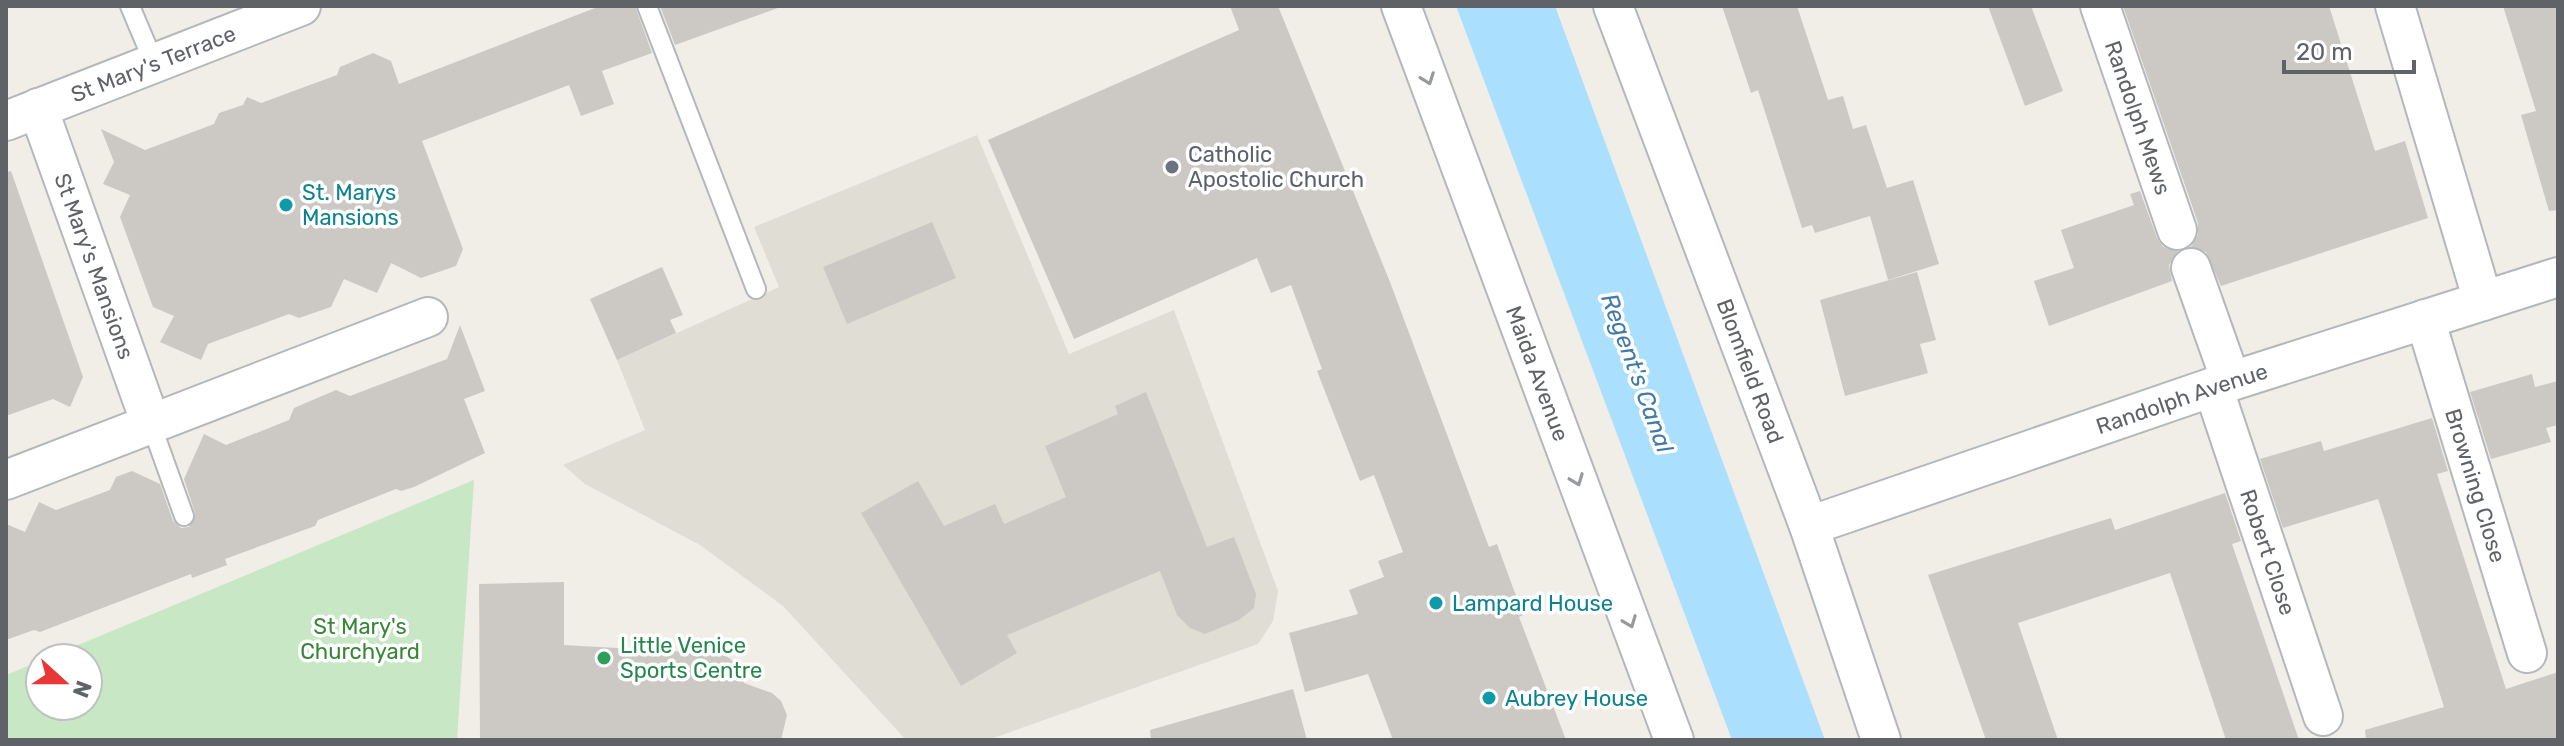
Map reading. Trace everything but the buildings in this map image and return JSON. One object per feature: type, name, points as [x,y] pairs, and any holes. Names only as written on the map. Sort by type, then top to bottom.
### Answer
[{"type":"street","name":"St Mary's Terrace","points":[[22,114],[301,6]]},
{"type":"street","name":"Maida Avenue","points":[[1401,6],[1674,740]]},
{"type":"street","name":"Blomfield Road","points":[[1613,6],[1809,526],[1881,740]]},
{"type":"street","name":"Randolph Mews","points":[[2100,6],[2177,230]]},
{"type":"street","points":[[2395,6],[2483,301]]},
{"type":"street","name":"St Mary's Mansions","points":[[22,114],[151,424]]},
{"type":"street","points":[[2191,268],[2222,384]]},
{"type":"street","name":"Randolph Avenue","points":[[1809,526],[2222,384],[2558,277]]},
{"type":"street","points":[[6,480],[428,317]]},
{"type":"street","name":"Browning Close","points":[[2425,319],[2527,653]]},
{"type":"street","name":"Robert Close","points":[[2222,384],[2323,716]]},
{"type":"lane","points":[[130,6],[154,63]]},
{"type":"lane","points":[[647,6],[756,289]]},
{"type":"lane","points":[[151,424],[184,516]]},
{"type":"shaded area","points":[[977,135],[1069,354],[1174,310],[1278,591],[1273,621],[1258,644],[988,740],[906,740],[783,606],[700,545],[585,484],[563,465],[645,430],[617,360],[779,287],[754,227]]},
{"type":"green space","name":"St Mary's Churchyard","points":[[474,480],[457,740],[6,740],[6,675],[24,668],[24,722],[104,722],[104,642],[85,642]]},
{"type":"water","name":"Regent's Canal","points":[[1456,6],[1555,6],[1825,740],[1732,740]]},
{"type":"place","name":"Catholic Apostolic Church","points":[[1172,167]]},
{"type":"place","name":"St. Marys Mansions","points":[[286,205]]},
{"type":"place","name":"Lampard House","points":[[1436,603]]},
{"type":"place","name":"Little Venice Sports Centre","points":[[604,658]]},
{"type":"place","name":"Aubrey House","points":[[1489,698]]}]
